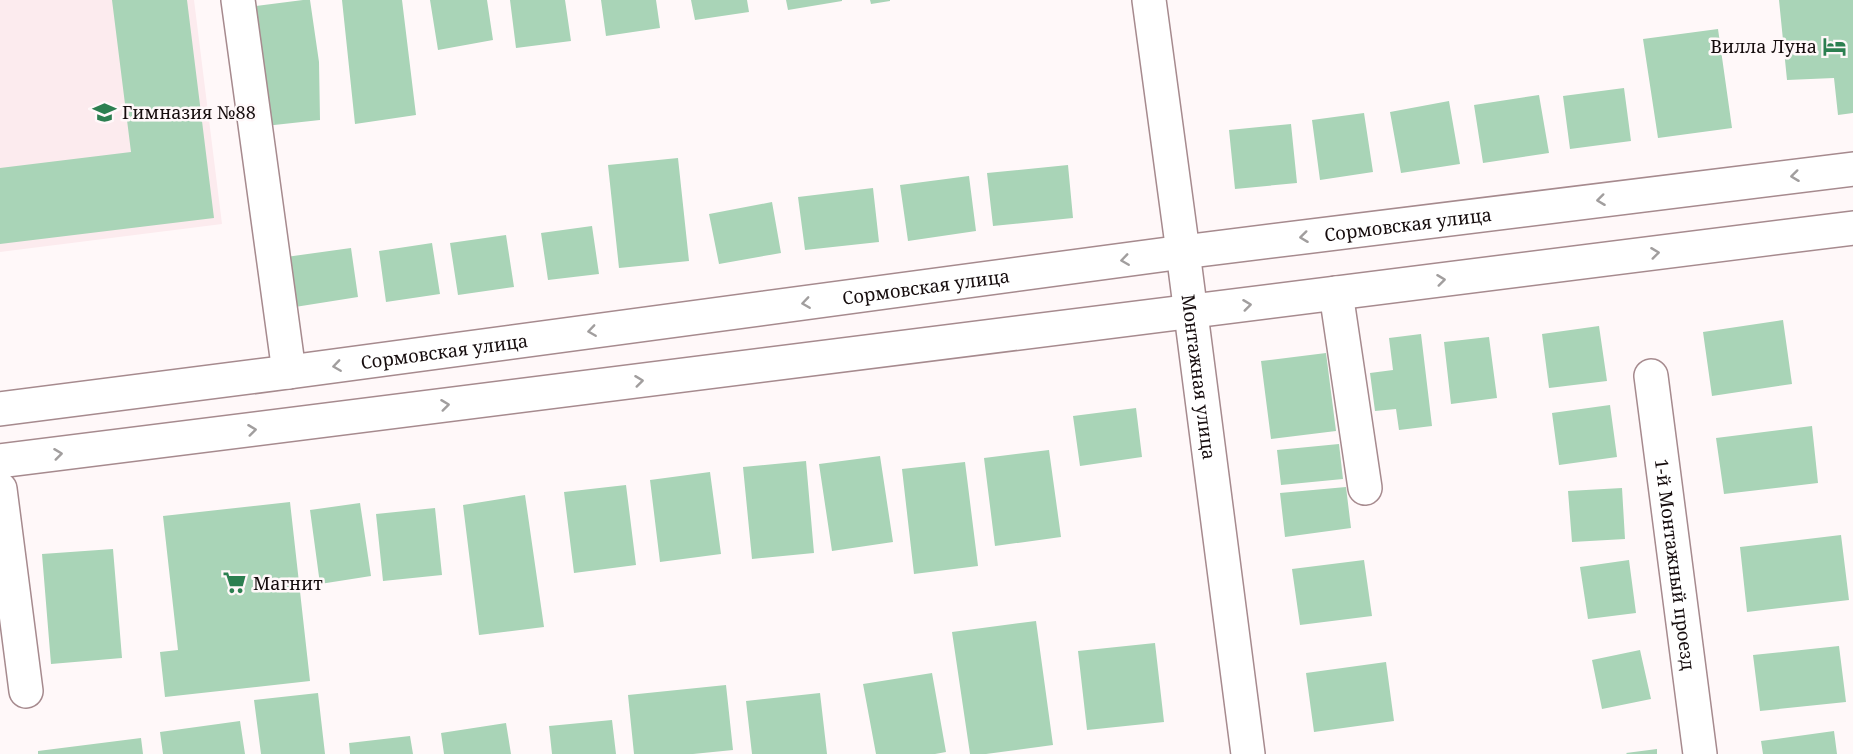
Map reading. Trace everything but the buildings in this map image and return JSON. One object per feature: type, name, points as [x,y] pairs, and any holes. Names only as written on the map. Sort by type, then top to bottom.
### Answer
[{"type":"main road","points":[[238,0],[289,372]]},
{"type":"main road","name":"Монтажная улица","points":[[1149,0],[1248,754]]},
{"type":"main road","name":"Сормовская улица","points":[[0,409],[1183,252],[1853,169]]},
{"type":"main road","points":[[0,461],[1853,228]]},
{"type":"main road","points":[[1336,293],[1365,488]]},
{"type":"main road","name":"1-й Монтажный проезд","points":[[1651,376],[1700,754]]},
{"type":"main road","points":[[0,489],[26,691]]},
{"type":"shaded area","name":"Гимназия №88","points":[[0,0],[194,0],[222,224],[0,252]]},
{"type":"place","name":"Вилла Луна","points":[[1835,46]]},
{"type":"place","name":"Гимназия №88","points":[[104,112]]},
{"type":"place","name":"Магнит","points":[[235,583]]}]
